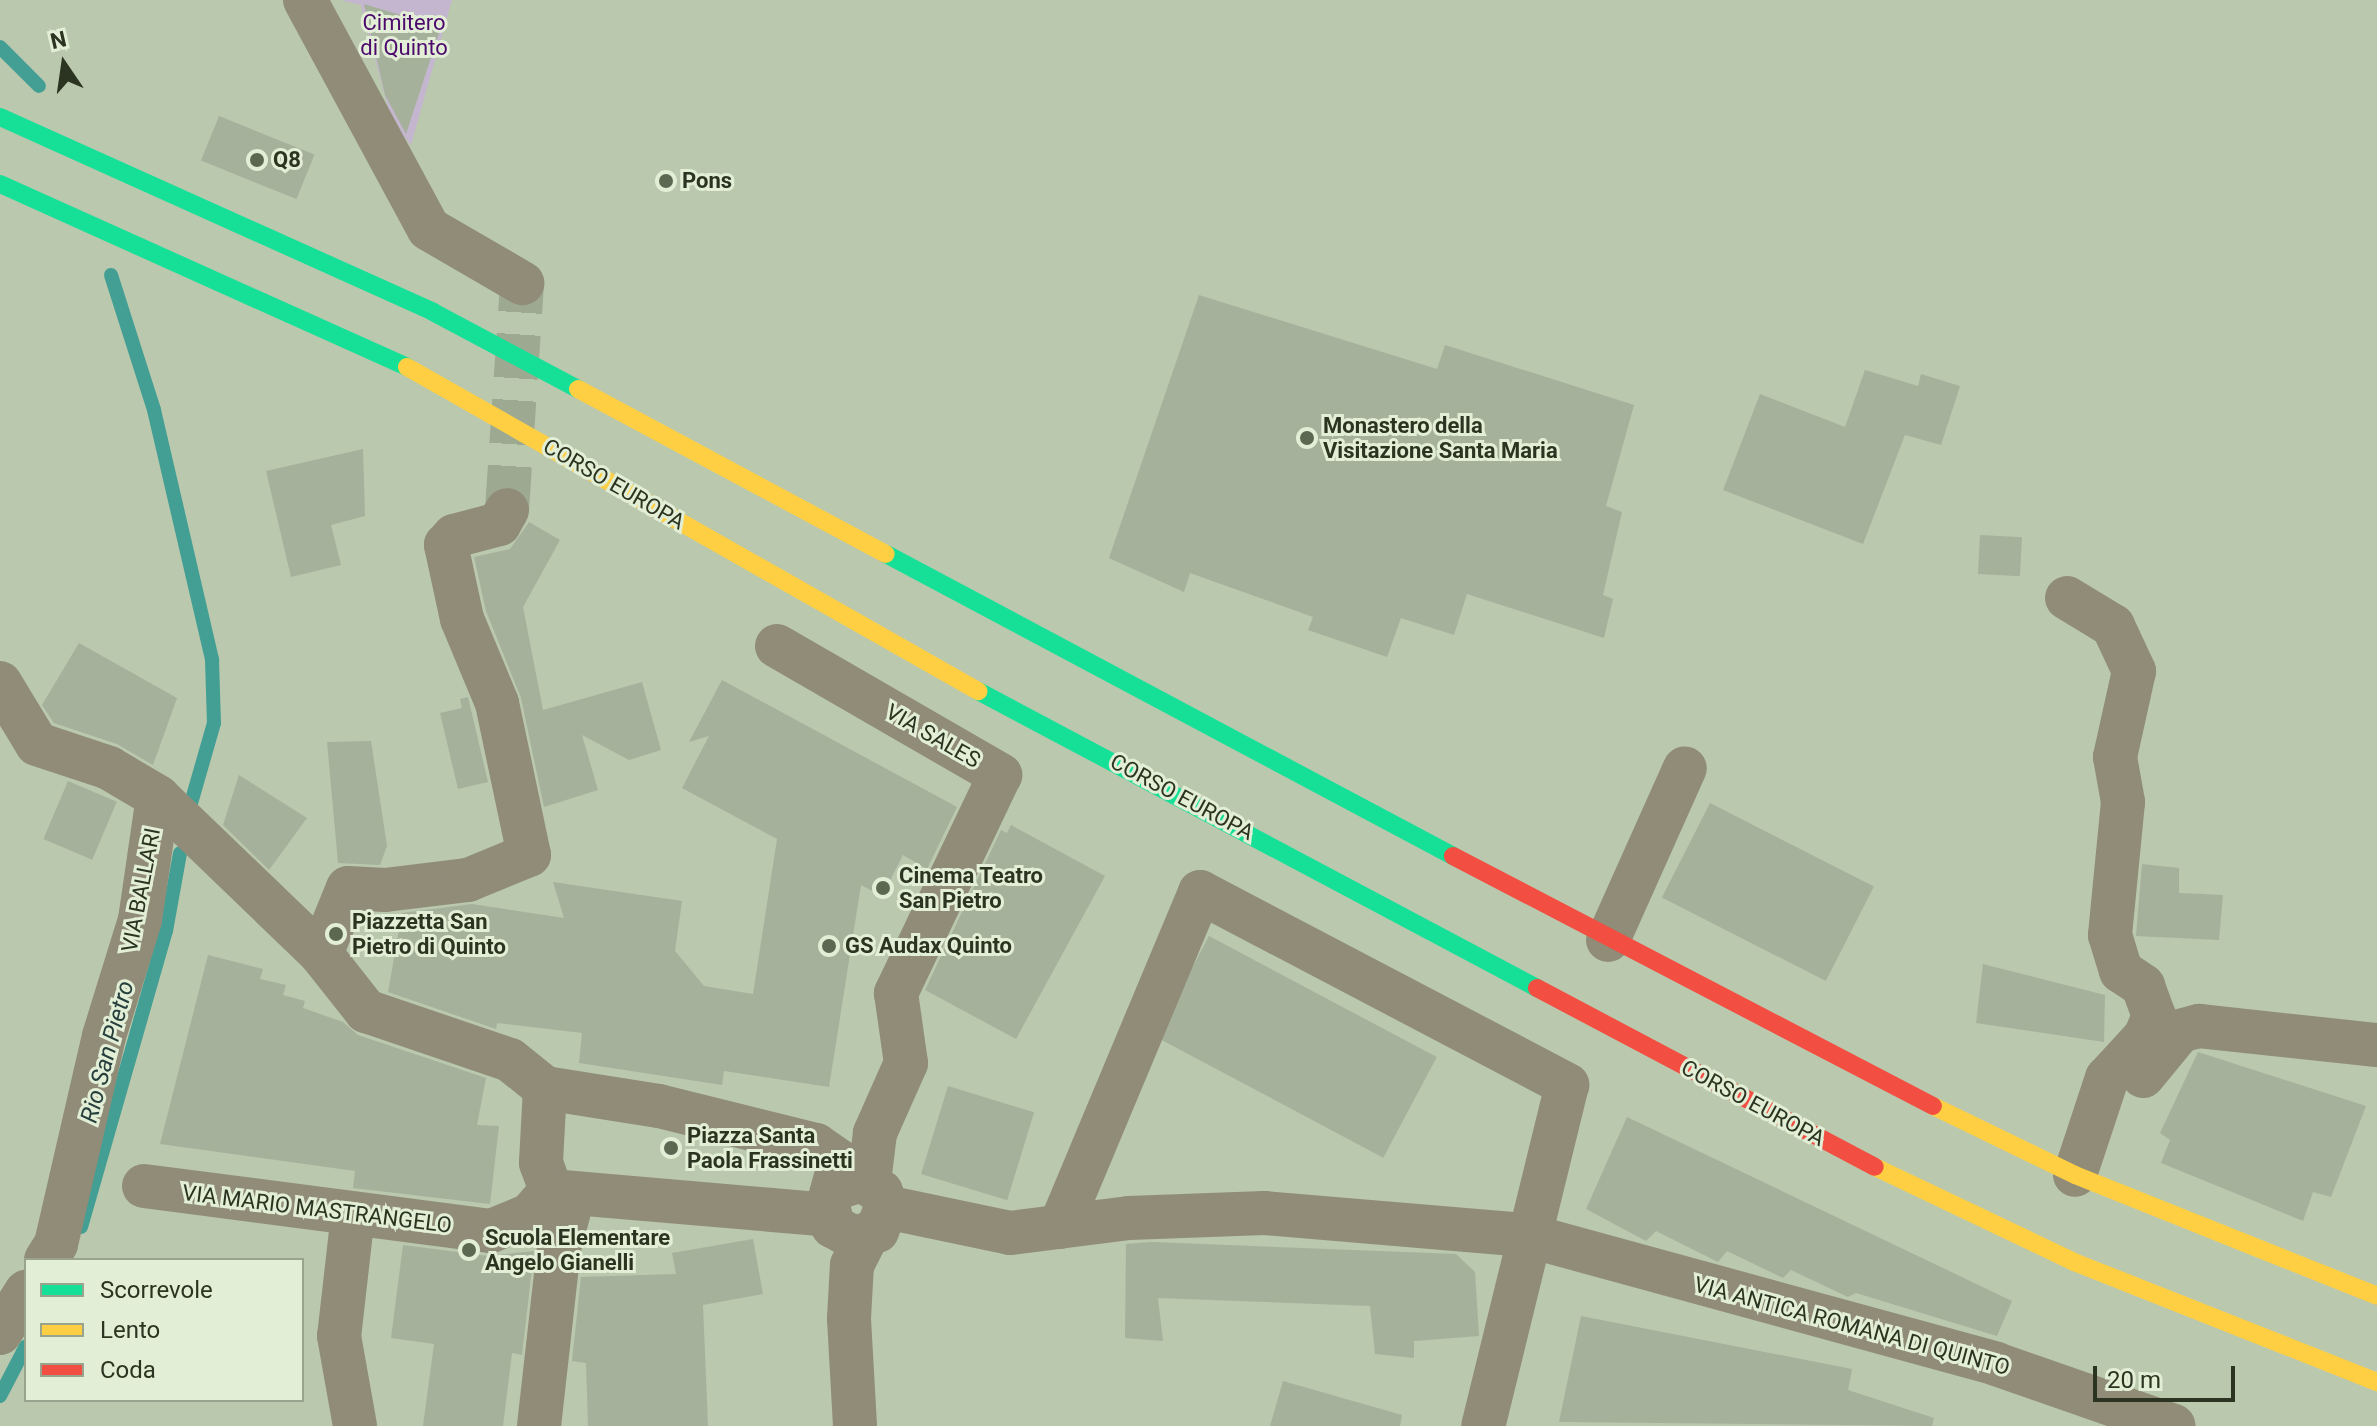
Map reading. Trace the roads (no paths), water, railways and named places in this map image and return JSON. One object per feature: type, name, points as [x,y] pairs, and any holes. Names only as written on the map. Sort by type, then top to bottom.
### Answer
[{"type":"main road","points":[[0,117],[433,312],[1816,1050],[2082,1156],[2377,1296]]},
{"type":"main road","name":"CORSO EUROPA","points":[[0,184],[417,371],[917,658],[1923,1193],[2074,1262],[2377,1382]]},
{"type":"street","points":[[305,0],[429,229],[522,283]]},
{"type":"street","points":[[321,954],[348,888],[385,890],[468,880],[529,855],[497,703],[462,619],[446,545],[454,536],[499,524],[507,510]]},
{"type":"street","points":[[2067,598],[2113,626],[2134,671],[2115,757],[2123,802],[2110,935],[2121,971],[2143,986],[2154,1016],[2145,1037],[2107,1078],[2082,1156]]},
{"type":"street","name":"VIA SALES","points":[[777,646],[1000,775],[896,993],[906,1063],[875,1133],[857,1206]]},
{"type":"street","points":[[2,693],[37,744],[109,768],[158,797],[321,954],[366,1011],[510,1060],[545,1088],[659,1106],[816,1145],[840,1162],[857,1206],[849,1318],[855,1426]]},
{"type":"street","points":[[1608,940],[1685,768]]},
{"type":"street","name":"VIA BALLARI","points":[[47,1258],[56,1244],[104,1036],[140,920],[158,797]]},
{"type":"street","points":[[1060,1227],[1200,892],[1567,1085],[1526,1235],[1483,1426]]},
{"type":"street","points":[[2082,1156],[2180,1031],[2199,1026],[2377,1045]]},
{"type":"street","points":[[539,1426],[559,1249],[562,1193],[541,1163],[545,1088]]},
{"type":"street","name":"VIA MARIO MASTRANGELO","points":[[144,1186],[491,1231],[530,1215],[562,1193]]},
{"type":"street","points":[[562,1193],[857,1206]]},
{"type":"street","name":"VIA ANTICA ROMANA DI QUINTO","points":[[857,1206],[997,1231],[1264,1213],[1526,1235],[1996,1364],[2174,1426]]},
{"type":"street","points":[[353,1214],[339,1336],[355,1426]]},
{"type":"street","points":[[0,1333],[24,1295]]},
{"type":"waterway","name":"Rio San Pietro","points":[[0,47],[39,86]]},
{"type":"waterway","points":[[111,275],[154,410],[212,660],[214,723],[187,817]]},
{"type":"waterway","name":"Rio San Pietro","points":[[81,1227],[166,931],[180,853]]},
{"type":"waterway","name":"Rio San Pietro","points":[[0,1396],[24,1350]]},
{"type":"tunnel","points":[[507,510],[522,283]]},
{"type":"place","name":"Q8","points":[[257,160]]},
{"type":"place","name":"Pons","points":[[666,181]]},
{"type":"place","name":"Monastero della Visitazione Santa Maria","points":[[1307,438]]},
{"type":"place","name":"Cinema Teatro San Pietro","points":[[883,888]]},
{"type":"place","name":"Piazzetta San Pietro di Quinto","points":[[336,934]]},
{"type":"place","name":"GS Audax Quinto","points":[[829,946]]},
{"type":"place","name":"Piazza Santa Paola Frassinetti","points":[[671,1148]]},
{"type":"place","name":"Scuola Elementare Angelo Gianelli","points":[[469,1250]]},
{"type":"park label","name":"Cimitero di Quinto","points":[[404,34]]}]
